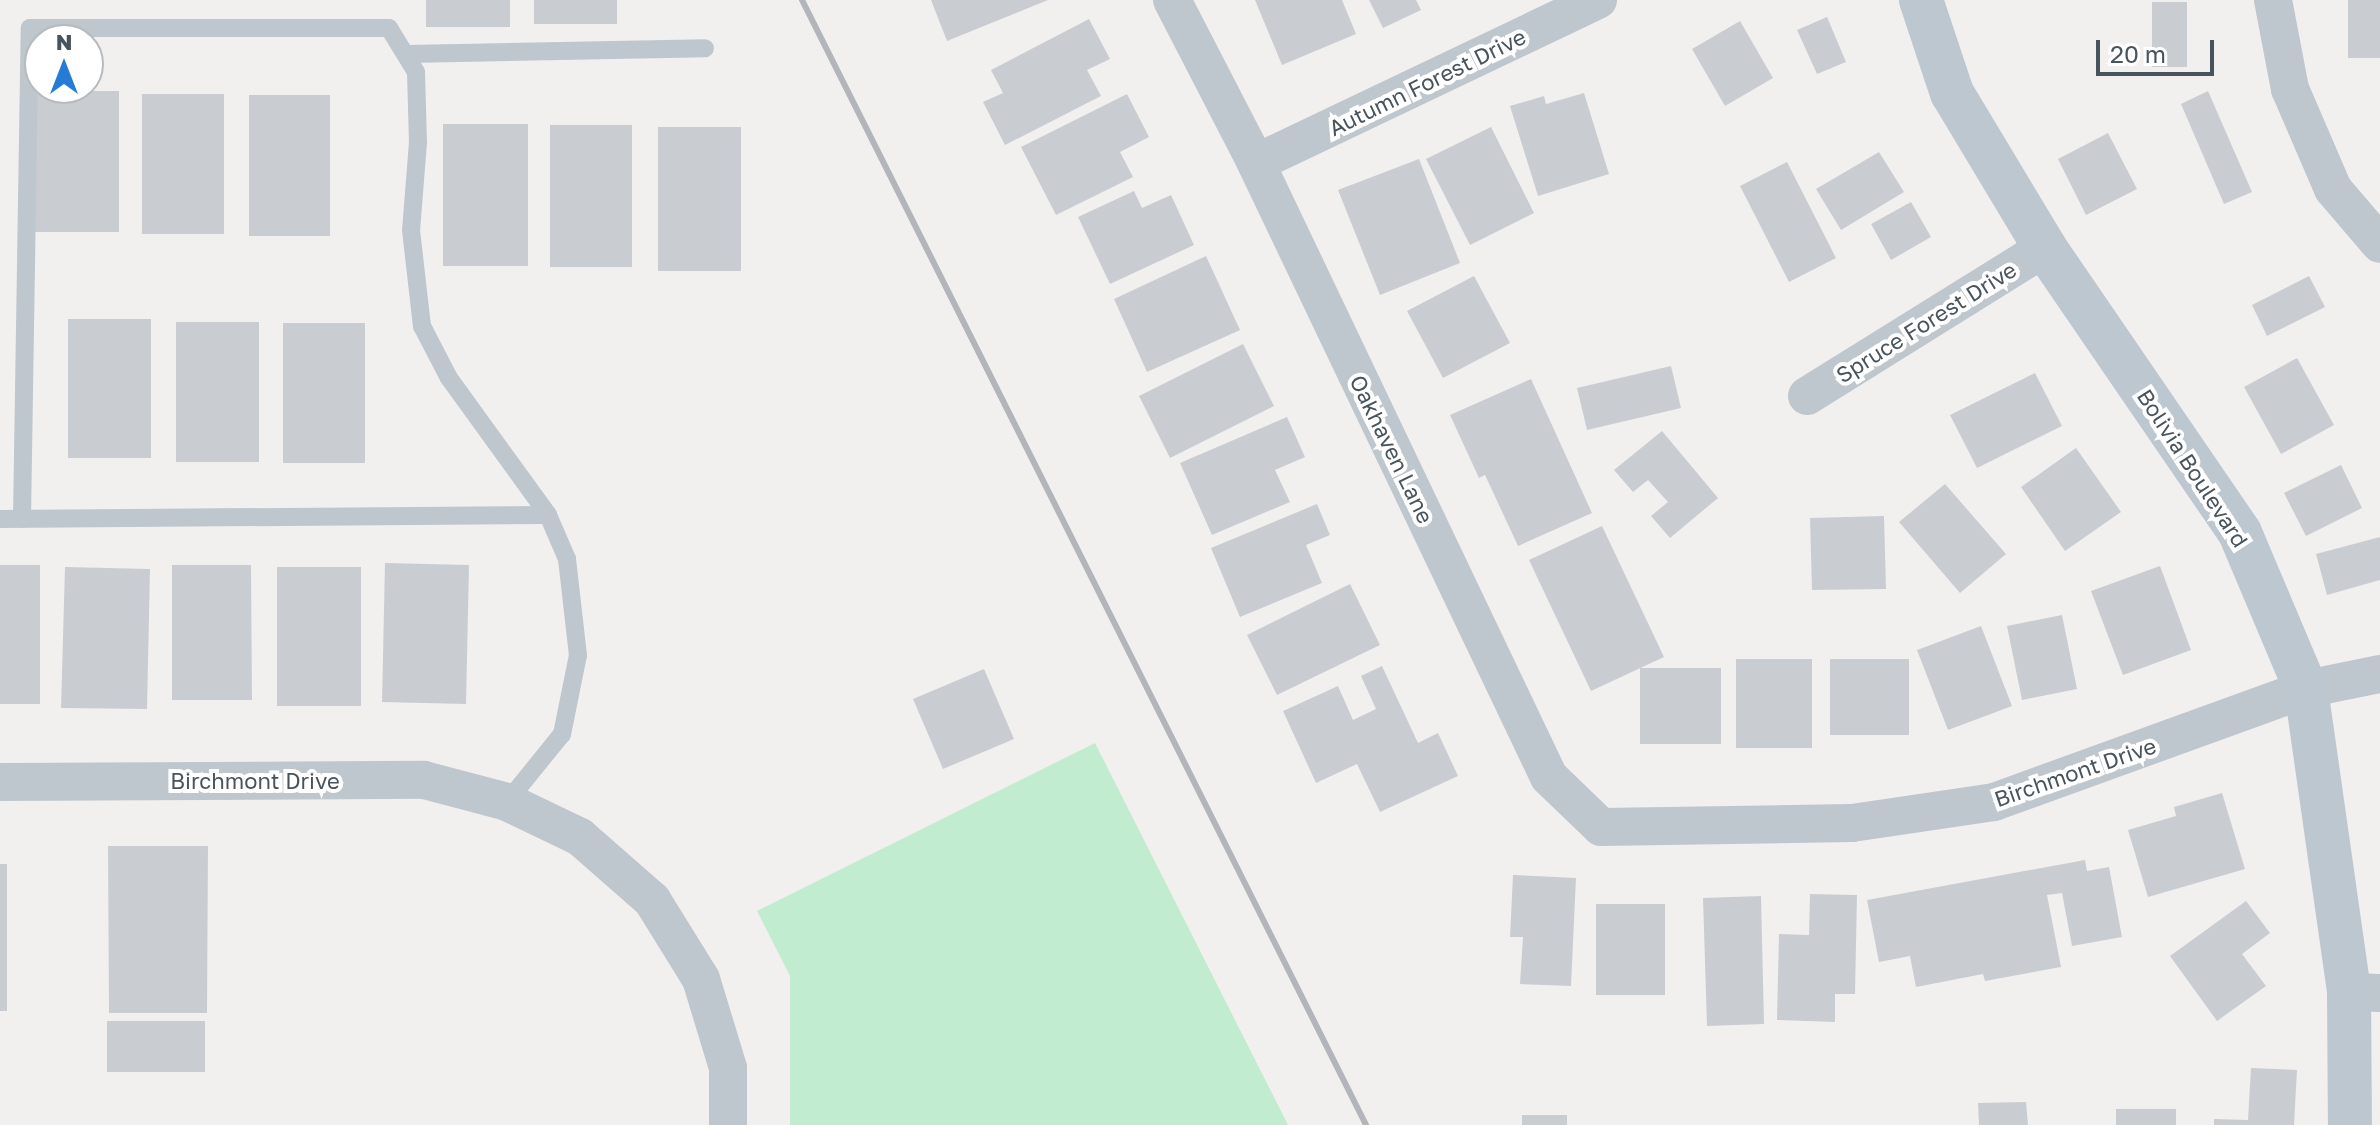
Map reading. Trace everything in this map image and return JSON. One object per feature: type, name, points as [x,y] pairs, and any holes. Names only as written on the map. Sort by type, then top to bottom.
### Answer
[{"type":"street","name":"Oakhaven Lane","points":[[1172,0],[1256,163],[1549,777],[1601,827],[1666,825]]},
{"type":"street","name":"Autumn Forest Drive","points":[[1256,163],[1598,0]]},
{"type":"street","name":"Bolivia Boulevard","points":[[1921,0],[1952,93],[2045,248],[2240,533],[2306,689],[2364,993],[2350,1125]]},
{"type":"street","points":[[2273,0],[2290,89],[2333,189],[2380,244]]},
{"type":"street","name":"Spruce Forest Drive","points":[[1807,396],[2045,248]]},
{"type":"street","name":"Birchmont Drive","points":[[1666,825],[1852,823],[1994,802],[2306,689],[2380,674]]},
{"type":"street","name":"Birchmont Drive","points":[[0,782],[424,780],[507,802],[580,837],[652,900],[701,979],[728,1068],[728,1125]]},
{"type":"lane","points":[[22,519],[30,28],[389,28],[416,72],[418,142],[411,230],[422,326],[449,378],[548,515],[567,559],[578,655],[562,734],[507,802]]},
{"type":"lane","points":[[406,54],[705,48]]},
{"type":"lane","points":[[0,519],[548,515]]},
{"type":"green space","points":[[1095,743],[1288,1125],[790,1125],[790,976],[757,911]]},
{"type":"building","points":[[426,0],[510,0],[510,27],[426,27]]},
{"type":"building","points":[[534,0],[617,0],[617,24],[534,24]]},
{"type":"building","points":[[931,0],[1048,0],[947,41]]},
{"type":"building","points":[[1255,0],[1342,0],[1356,34],[1282,65]]},
{"type":"building","points":[[1369,0],[1416,0],[1421,10],[1383,28]]},
{"type":"building","points":[[2348,0],[2380,0],[2380,58],[2348,58]]},
{"type":"building","points":[[2152,2],[2187,2],[2187,67],[2152,67]]},
{"type":"building","points":[[1827,17],[1846,62],[1817,74],[1797,30]]},
{"type":"building","points":[[1089,19],[1110,59],[1087,70],[1101,96],[1005,145],[983,102],[1003,93],[991,70]]},
{"type":"building","points":[[1740,21],[1773,78],[1725,106],[1692,49]]},
{"type":"building","points":[[104,91],[119,91],[119,232],[35,232],[35,104],[104,104]]},
{"type":"building","points":[[2208,91],[2252,192],[2224,204],[2181,104]]},
{"type":"building","points":[[1584,93],[1609,174],[1538,196],[1510,106],[1544,96],[1546,104]]},
{"type":"building","points":[[142,94],[224,94],[224,234],[142,234]]},
{"type":"building","points":[[1127,94],[1149,137],[1120,152],[1133,177],[1056,215],[1021,147]]},
{"type":"building","points":[[249,95],[330,95],[330,236],[249,236]]},
{"type":"building","points":[[443,124],[528,124],[528,266],[443,266]]},
{"type":"building","points":[[550,125],[632,125],[632,267],[550,267]]},
{"type":"building","points":[[658,127],[741,127],[741,271],[658,271]]},
{"type":"building","points":[[1491,127],[1534,213],[1470,245],[1426,159]]},
{"type":"building","points":[[2108,133],[2137,189],[2086,215],[2058,159]]},
{"type":"building","points":[[1879,152],[1904,192],[1841,230],[1816,189]]},
{"type":"building","points":[[1419,159],[1460,263],[1380,295],[1338,190]]},
{"type":"building","points":[[1787,162],[1836,258],[1789,282],[1740,186]]},
{"type":"building","points":[[1134,191],[1142,208],[1171,195],[1194,245],[1110,284],[1078,217]]},
{"type":"building","points":[[1911,202],[1931,237],[1891,260],[1871,224]]},
{"type":"building","points":[[1206,256],[1240,330],[1147,372],[1114,299]]},
{"type":"building","points":[[1474,276],[1510,343],[1443,378],[1407,311]]},
{"type":"building","points":[[2309,276],[2325,307],[2267,336],[2252,305]]},
{"type":"building","points":[[68,319],[151,319],[151,458],[68,458]]},
{"type":"building","points":[[176,322],[259,322],[259,462],[176,462]]},
{"type":"building","points":[[283,323],[365,323],[365,463],[283,463]]},
{"type":"building","points":[[1243,344],[1274,406],[1170,458],[1139,396]]},
{"type":"building","points":[[2297,358],[2334,425],[2281,454],[2244,387]]},
{"type":"building","points":[[1671,366],[1681,408],[1587,430],[1577,388]]},
{"type":"building","points":[[2035,373],[2062,426],[1977,468],[1950,415]]},
{"type":"building","points":[[1531,379],[1592,513],[1518,546],[1485,475],[1479,478],[1450,415]]},
{"type":"building","points":[[1287,417],[1305,457],[1275,470],[1290,502],[1212,535],[1180,463]]},
{"type":"building","points":[[1662,431],[1718,498],[1670,538],[1651,516],[1668,502],[1648,480],[1633,492],[1614,470]]},
{"type":"building","points":[[2076,448],[2121,512],[2065,551],[2021,487]]},
{"type":"building","points":[[2341,465],[2362,508],[2306,536],[2284,493]]},
{"type":"building","points":[[1945,484],[2006,554],[1960,593],[1899,522]]},
{"type":"building","points":[[1317,504],[1330,535],[1306,545],[1322,583],[1240,617],[1211,548]]},
{"type":"building","points":[[1884,516],[1886,589],[1812,590],[1810,518]]},
{"type":"building","points":[[1602,526],[1664,657],[1591,691],[1529,560]]},
{"type":"building","points":[[2380,537],[2380,580],[2327,595],[2316,554]]},
{"type":"building","points":[[385,563],[469,565],[466,704],[382,702]]},
{"type":"building","points":[[0,565],[40,565],[40,704],[0,704]]},
{"type":"building","points":[[172,565],[251,565],[252,700],[172,700]]},
{"type":"building","points":[[2160,566],[2191,650],[2123,675],[2091,591]]},
{"type":"building","points":[[65,567],[150,569],[147,709],[61,708]]},
{"type":"building","points":[[277,567],[361,567],[361,706],[277,706]]},
{"type":"building","points":[[1350,584],[1380,645],[1277,695],[1247,635]]},
{"type":"building","points":[[2062,615],[2077,689],[2022,700],[2007,626]]},
{"type":"building","points":[[1981,626],[2012,706],[1948,730],[1917,650]]},
{"type":"building","points":[[1736,659],[1812,659],[1812,748],[1736,748]]},
{"type":"building","points":[[1830,659],[1909,659],[1909,735],[1830,735]]},
{"type":"building","points":[[1382,666],[1418,743],[1438,733],[1458,776],[1380,812],[1357,764],[1316,783],[1283,711],[1338,686],[1353,720],[1376,709],[1361,676]]},
{"type":"building","points":[[1640,668],[1721,668],[1721,744],[1640,744]]},
{"type":"building","points":[[984,669],[1014,739],[943,769],[913,699]]},
{"type":"building","points":[[2222,793],[2245,869],[2148,897],[2128,830],[2176,816],[2174,807]]},
{"type":"building","points":[[108,846],[208,846],[207,1013],[109,1013]]},
{"type":"building","points":[[2085,860],[2087,871],[2109,867],[2122,937],[2072,946],[2062,893],[2047,895],[2061,967],[1985,981],[1983,974],[1916,987],[1910,956],[1879,962],[1867,900]]},
{"type":"building","points":[[0,864],[7,864],[7,1011],[0,1011]]},
{"type":"building","points":[[1513,875],[1576,878],[1571,986],[1520,984],[1523,937],[1510,937]]},
{"type":"building","points":[[1810,894],[1857,895],[1855,994],[1835,994],[1835,1022],[1777,1020],[1779,934],[1809,935]]},
{"type":"building","points":[[1761,896],[1764,1024],[1707,1026],[1703,898]]},
{"type":"building","points":[[2246,901],[2270,933],[2242,954],[2266,986],[2217,1021],[2170,956]]},
{"type":"building","points":[[1596,904],[1665,904],[1665,995],[1596,995]]},
{"type":"building","points":[[107,1021],[205,1021],[205,1072],[107,1072]]},
{"type":"building","points":[[2251,1068],[2297,1070],[2294,1125],[2214,1125],[2214,1119],[2248,1120]]},
{"type":"building","points":[[2026,1102],[2028,1125],[1979,1125],[1978,1103]]},
{"type":"building","points":[[2116,1109],[2176,1109],[2176,1125],[2116,1125]]},
{"type":"building","points":[[1522,1115],[1567,1115],[1567,1125],[1522,1125]]},
{"type":"railway","points":[[802,0],[1366,1125]]}]
